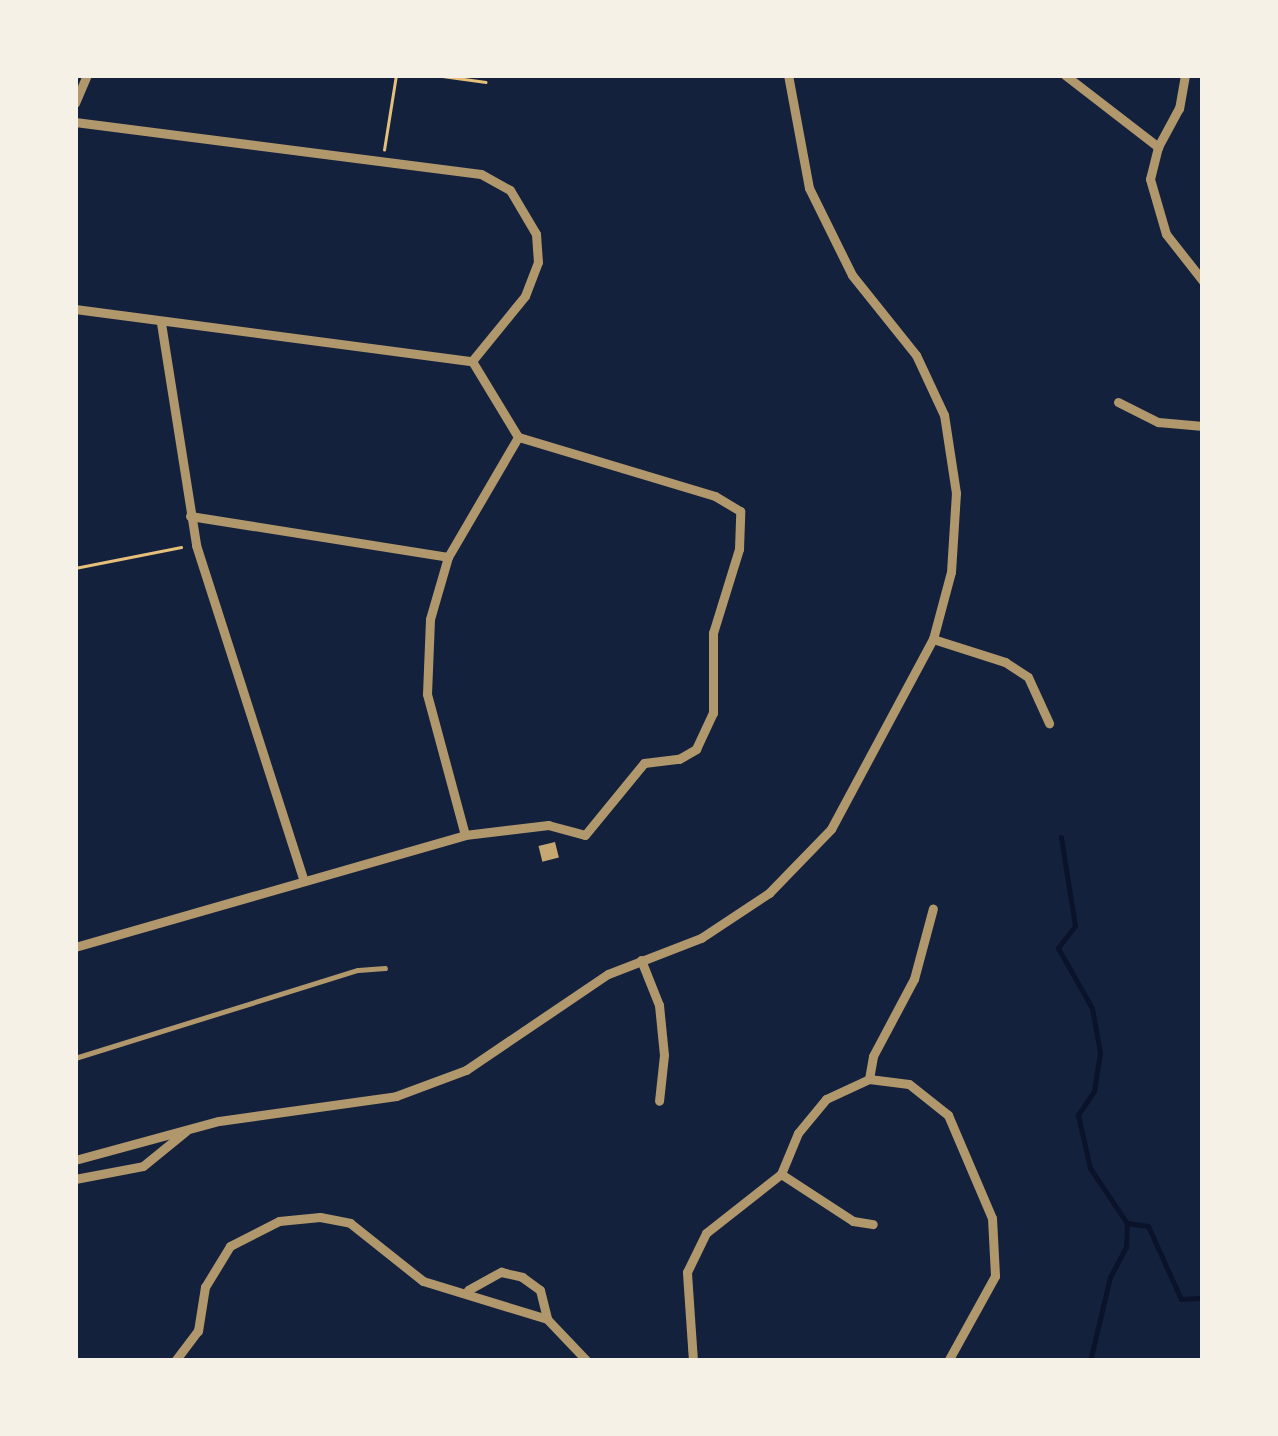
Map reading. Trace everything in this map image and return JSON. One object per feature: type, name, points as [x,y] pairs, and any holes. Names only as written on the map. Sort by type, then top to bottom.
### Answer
[{"type":"street","points":[[75,103],[86,75]]},
{"type":"street","points":[[75,1160],[188,1129],[400,1095],[466,1070],[578,993],[641,960],[700,938],[769,893],[818,848],[933,639],[951,572],[956,493],[944,414],[916,355],[852,275],[808,188],[788,75]]},
{"type":"street","points":[[1065,75],[1158,147]]},
{"type":"street","points":[[1184,75],[1180,108],[1158,147],[1150,179],[1157,214],[1203,281]]},
{"type":"street","points":[[75,122],[481,174],[510,190],[527,211],[536,234],[531,279],[472,361]]},
{"type":"street","points":[[75,308],[161,323],[472,361]]},
{"type":"street","points":[[161,323],[196,544],[304,881]]},
{"type":"street","points":[[75,947],[464,836],[548,824],[585,835],[644,763],[680,759],[696,749],[713,713],[713,633],[744,525],[740,511],[714,496],[518,437],[472,361]]},
{"type":"street","points":[[1118,402],[1158,422],[1203,426]]},
{"type":"street","points":[[464,836],[427,694],[430,619],[448,557],[518,437]]},
{"type":"street","points":[[190,516],[448,557]]},
{"type":"street","points":[[933,639],[1006,662],[1028,677],[1048,723]]},
{"type":"street","points":[[869,1079],[873,1056],[914,979],[933,908]]},
{"type":"street","points":[[641,960],[659,1005],[664,1055],[659,1101]]},
{"type":"street","points":[[694,1361],[686,1292],[694,1253],[723,1214],[781,1174],[811,1113],[845,1085],[869,1079],[909,1084],[948,1115],[992,1218],[995,1276],[947,1361]]},
{"type":"street","points":[[75,1179],[143,1166],[188,1129]]},
{"type":"street","points":[[781,1174],[854,1221],[873,1224]]},
{"type":"street","points":[[175,1361],[198,1331],[216,1263],[254,1230],[279,1222],[336,1218],[422,1281],[468,1290],[546,1319],[587,1361]]},
{"type":"street","points":[[468,1290],[501,1272],[522,1276],[540,1290],[546,1319]]},
{"type":"lane","points":[[75,1058],[358,970],[384,968]]},
{"type":"path","points":[[382,161],[396,75]]},
{"type":"path","points":[[435,75],[486,82]]},
{"type":"path","points":[[75,568],[196,544]]},
{"type":"building","points":[[555,842],[559,858],[542,862],[539,846]]},
{"type":"waterway","points":[[1061,837],[1075,926],[1058,948],[1092,1008],[1100,1053],[1094,1091],[1078,1115],[1090,1168],[1127,1223],[1148,1226],[1181,1299],[1203,1298]]},
{"type":"waterway","points":[[1090,1361],[1110,1277],[1126,1247],[1127,1223]]}]
